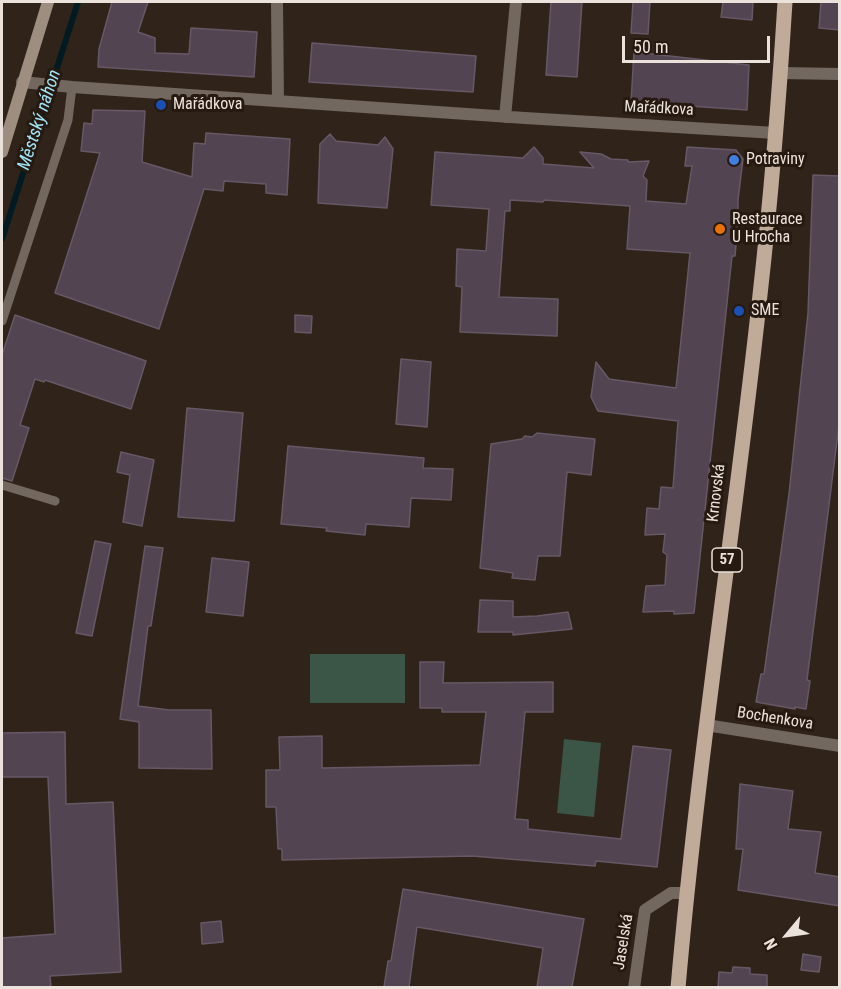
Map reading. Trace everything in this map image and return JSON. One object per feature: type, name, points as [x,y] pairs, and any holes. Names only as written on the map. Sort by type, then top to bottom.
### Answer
[{"type":"main road","name":"Krnovská","points":[[678,987],[686,893],[760,295],[776,133],[785,2]]},
{"type":"street","points":[[2,152],[48,2]]},
{"type":"street","points":[[277,2],[278,101]]},
{"type":"street","points":[[505,117],[516,2]]},
{"type":"street","points":[[781,73],[840,74]]},
{"type":"street","name":"Mařádkova","points":[[22,82],[505,117],[776,133]]},
{"type":"street","name":"Bochenkova","points":[[706,725],[840,746]]},
{"type":"street","name":"Jaselská","points":[[634,987],[645,910],[660,898],[671,893],[686,893]]},
{"type":"lane","points":[[2,321],[68,120],[68,87]]},
{"type":"lane","points":[[2,485],[55,501]]},
{"type":"green space","points":[[310,654],[405,654],[405,703],[310,703]]},
{"type":"green space","points":[[564,739],[601,743],[594,817],[557,813]]},
{"type":"building","points":[[112,2],[148,2],[138,32],[155,38],[155,53],[189,54],[191,28],[257,32],[254,77],[98,67],[99,49]]},
{"type":"building","points":[[551,2],[582,2],[577,77],[546,75]]},
{"type":"building","points":[[633,2],[650,2],[648,34],[631,33]]},
{"type":"building","points":[[723,2],[753,2],[752,20],[721,17]]},
{"type":"building","points":[[821,2],[840,2],[840,30],[819,28]]},
{"type":"building","points":[[312,43],[476,56],[473,92],[309,82]]},
{"type":"building","points":[[634,52],[749,65],[747,110],[631,102]]},
{"type":"building","points":[[93,110],[145,111],[142,162],[192,177],[194,143],[205,144],[206,133],[290,139],[287,195],[266,193],[266,184],[224,181],[223,191],[204,189],[159,329],[55,293],[100,153],[81,151],[84,123],[92,124]]},
{"type":"building","points":[[330,134],[336,141],[378,145],[385,137],[393,149],[387,208],[318,203],[320,144]]},
{"type":"building","points":[[534,147],[543,158],[543,164],[594,168],[580,152],[601,154],[611,159],[628,160],[628,162],[649,161],[643,176],[647,180],[646,201],[686,204],[692,166],[685,166],[687,147],[736,150],[743,159],[735,256],[732,256],[694,613],[643,612],[646,586],[665,585],[667,555],[663,552],[665,534],[645,535],[647,508],[659,509],[661,487],[673,488],[678,421],[598,411],[591,397],[596,362],[609,379],[676,388],[690,253],[627,249],[630,206],[510,200],[510,211],[505,211],[499,297],[558,299],[557,336],[460,332],[462,287],[456,286],[457,249],[486,251],[489,209],[431,205],[435,152],[523,158]]},
{"type":"building","points":[[813,175],[840,176],[840,417],[807,680],[810,681],[806,709],[795,707],[795,709],[756,702],[761,674],[764,674],[789,494],[808,313]]},
{"type":"building","points":[[15,315],[146,361],[131,409],[45,380],[44,382],[35,379],[20,425],[29,428],[12,481],[2,478],[2,355]]},
{"type":"building","points":[[295,315],[312,316],[311,333],[295,332]]},
{"type":"building","points":[[401,359],[431,362],[427,427],[396,424]]},
{"type":"building","points":[[187,408],[243,413],[234,521],[178,517]]},
{"type":"building","points":[[537,433],[595,439],[591,475],[567,472],[560,556],[538,556],[535,580],[512,578],[513,573],[480,568],[491,444],[522,439],[525,436],[532,437]]},
{"type":"building","points":[[288,446],[424,458],[423,468],[453,469],[451,500],[411,498],[409,527],[366,524],[365,535],[326,531],[327,528],[281,524]]},
{"type":"building","points":[[121,452],[154,460],[142,526],[123,522],[130,475],[117,472]]},
{"type":"building","points":[[95,541],[111,544],[92,636],[76,633]]},
{"type":"building","points":[[145,546],[163,548],[151,626],[148,626],[138,706],[169,710],[211,710],[212,769],[139,768],[139,722],[120,719]]},
{"type":"building","points":[[212,558],[249,562],[243,616],[206,612]]},
{"type":"building","points":[[480,600],[513,601],[513,617],[568,612],[572,629],[513,635],[513,632],[478,632]]},
{"type":"building","points":[[420,662],[444,662],[443,683],[553,682],[553,712],[525,712],[515,819],[528,820],[528,829],[621,839],[633,746],[671,750],[657,867],[596,861],[595,866],[472,856],[282,860],[282,849],[278,849],[276,807],[266,807],[266,770],[280,770],[279,737],[322,736],[322,768],[480,765],[486,712],[442,712],[442,708],[420,708]]},
{"type":"building","points":[[65,732],[66,804],[113,802],[121,972],[50,976],[51,987],[2,987],[2,938],[55,934],[48,777],[2,777],[2,733]]},
{"type":"building","points":[[740,784],[793,791],[788,829],[821,832],[815,873],[840,877],[840,906],[738,890],[743,849],[736,849]]},
{"type":"building","points":[[403,889],[584,919],[572,987],[537,987],[543,948],[417,927],[409,987],[384,987],[388,961],[391,961]]},
{"type":"building","points":[[221,921],[223,942],[202,944],[201,923]]},
{"type":"building","points":[[803,954],[821,957],[819,972],[801,970]]},
{"type":"building","points":[[733,967],[750,968],[750,974],[767,975],[767,987],[718,987],[719,972],[732,973]]},
{"type":"waterway","name":"Městský náhon","points":[[2,239],[78,2]]},
{"type":"place","name":"Mařádkova","points":[[161,105]]},
{"type":"place","name":"Potraviny","points":[[734,160]]},
{"type":"place","name":"Restaurace U Hrocha","points":[[720,229]]},
{"type":"place","name":"SME","points":[[739,311]]}]
